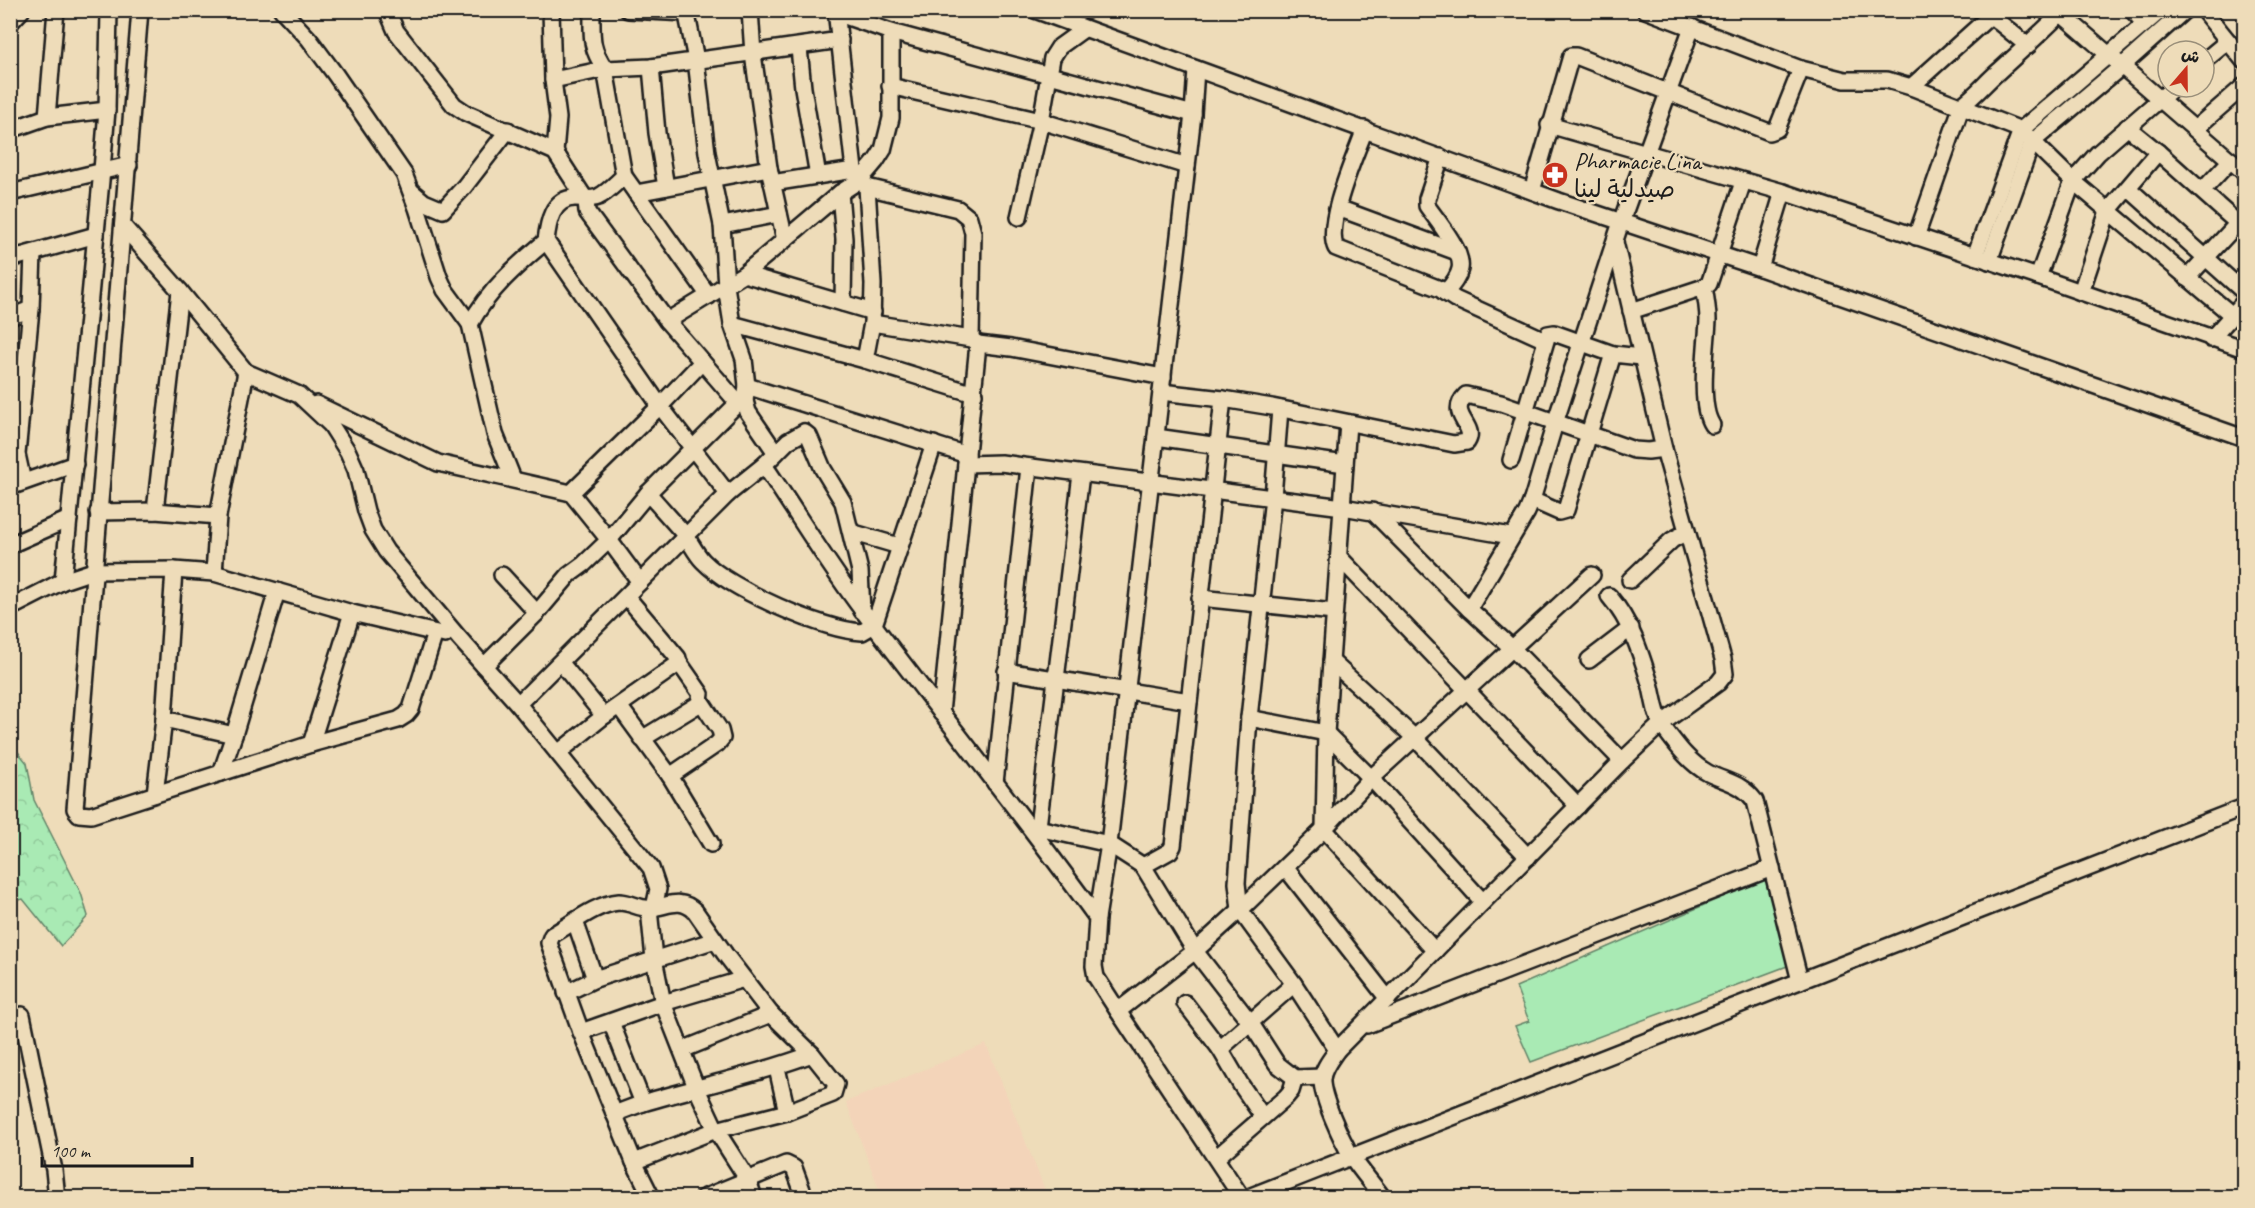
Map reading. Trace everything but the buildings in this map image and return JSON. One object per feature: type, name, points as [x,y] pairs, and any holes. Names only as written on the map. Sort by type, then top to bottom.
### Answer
[{"type":"street","points":[[10,23],[22,10]]},
{"type":"street","points":[[47,117],[56,10]]},
{"type":"street","points":[[63,581],[107,110],[109,10]]},
{"type":"street","points":[[140,10],[75,809],[80,814],[92,814],[311,744],[398,720],[411,709],[435,633]]},
{"type":"street","points":[[282,10],[309,39],[404,174],[439,277],[445,290],[470,324],[495,434],[513,479]]},
{"type":"street","points":[[387,10],[396,31],[454,105],[555,152],[586,200],[587,212],[667,321],[702,362],[743,397],[934,444],[967,460],[1273,497],[1372,511],[1511,536]]},
{"type":"street","points":[[551,10],[553,80],[558,118],[555,152]]},
{"type":"street","points":[[592,10],[592,45],[595,55],[605,69],[624,176],[709,296]]},
{"type":"street","points":[[628,10],[687,12],[696,60],[706,153],[722,225],[726,286],[732,324],[744,359],[743,397],[748,412],[776,453]]},
{"type":"street","points":[[750,10],[753,54],[770,175],[784,240]]},
{"type":"street","points":[[1035,10],[1532,191],[1760,268],[2244,438]]},
{"type":"street","points":[[1645,10],[1801,69],[1845,80],[1887,80],[1962,105],[2021,130],[2073,181],[2232,315]]},
{"type":"street","points":[[2132,10],[2145,24]]},
{"type":"street","points":[[1982,259],[2021,130],[2161,10]]},
{"type":"street","points":[[1982,259],[2032,142],[2121,68],[2185,10]]},
{"type":"street","points":[[2203,10],[2244,61]]},
{"type":"street","points":[[866,360],[873,317],[860,179],[836,12],[891,32],[1193,114]]},
{"type":"street","points":[[1916,237],[1962,105],[1979,93],[1998,72],[2028,46],[2059,12],[2121,68],[2156,94]]},
{"type":"street","points":[[1911,87],[1987,13],[2028,46]]},
{"type":"street","points":[[1469,609],[1533,500],[1555,423],[1621,222],[1692,27]]},
{"type":"street","points":[[1019,217],[1054,52],[1084,29]]},
{"type":"street","points":[[667,321],[744,274],[860,179],[876,161],[888,135],[891,118],[891,32]]},
{"type":"street","points":[[553,80],[605,69],[651,67],[800,48],[840,40]]},
{"type":"street","points":[[2216,51],[2228,41]]},
{"type":"street","points":[[800,48],[802,88],[818,176]]},
{"type":"street","points":[[1532,191],[1569,59],[1574,55],[1769,132],[1774,131],[1801,69]]},
{"type":"street","points":[[651,67],[657,134],[666,187]]},
{"type":"street","points":[[1196,69],[1193,114],[1127,691],[1109,844],[1097,918],[1094,966],[1096,977],[1118,1011],[1244,1197],[2244,807]]},
{"type":"street","points":[[2196,128],[2244,86]]},
{"type":"street","points":[[890,87],[1041,121],[1187,166]]},
{"type":"street","points":[[2038,277],[2073,181],[2098,153],[2160,99]]},
{"type":"street","points":[[2162,99],[2241,167],[2202,191]]},
{"type":"street","points":[[10,130],[47,117],[107,110]]},
{"type":"street","points":[[1549,125],[1783,192],[2244,349]]},
{"type":"street","points":[[2127,127],[2241,226],[2187,278]]},
{"type":"street","points":[[1365,129],[1338,208],[1332,236],[1336,248],[1430,284],[1444,293],[1545,340]]},
{"type":"street","points":[[411,191],[424,202],[443,210],[508,130]]},
{"type":"street","points":[[2081,292],[2108,211],[2158,152]]},
{"type":"street","points":[[1440,158],[1427,199],[1427,206],[1460,258],[1460,271],[1444,293]]},
{"type":"street","points":[[10,193],[129,165]]},
{"type":"street","points":[[636,193],[712,180],[770,175],[860,179],[958,209],[969,218],[973,233],[974,394],[941,713]]},
{"type":"street","points":[[624,176],[598,197],[586,200],[573,198],[559,204],[548,222],[546,241],[660,406],[729,494]]},
{"type":"street","points":[[1631,311],[1704,287],[1712,277],[1743,182]]},
{"type":"street","points":[[2128,188],[2244,292]]},
{"type":"street","points":[[1760,268],[1783,192]]},
{"type":"street","points":[[840,194],[844,239],[843,303]]},
{"type":"street","points":[[1338,208],[1457,252]]},
{"type":"street","points":[[722,225],[779,214]]},
{"type":"street","points":[[123,226],[246,372],[299,395],[438,463],[570,493],[640,582]]},
{"type":"street","points":[[10,259],[96,235]]},
{"type":"street","points":[[470,324],[480,306],[498,284],[546,241]]},
{"type":"street","points":[[1383,1197],[1352,1156],[1328,1104],[1322,1077],[1327,1065],[1337,1050],[1622,761],[1661,724],[1718,683],[1725,674],[1723,659],[1664,449],[1615,242]]},
{"type":"street","points":[[33,253],[32,309],[17,454],[17,484],[75,464]]},
{"type":"street","points":[[744,274],[843,303],[873,317],[1223,399],[1444,443],[1467,442],[1471,433],[1460,411],[1461,400],[1466,395],[1526,412],[1640,452],[1664,449]]},
{"type":"street","points":[[1704,287],[1708,321],[1705,345],[1705,393],[1708,420],[1712,425]]},
{"type":"street","points":[[155,511],[180,291]]},
{"type":"street","points":[[2211,339],[2244,302]]},
{"type":"street","points":[[10,317],[32,309]]},
{"type":"street","points":[[732,324],[866,360],[974,394]]},
{"type":"street","points":[[1511,460],[1548,334],[1554,333],[1613,354],[1641,357]]},
{"type":"street","points":[[1533,500],[1558,512],[1566,510],[1613,354]]},
{"type":"street","points":[[570,493],[702,362]]},
{"type":"street","points":[[214,573],[218,516],[246,372]]},
{"type":"street","points":[[299,395],[331,425],[348,452],[356,470],[370,521],[386,551],[518,704],[651,868],[658,889],[651,908],[654,959],[663,1003],[696,1088],[716,1130],[748,1180],[754,1197]]},
{"type":"street","points":[[484,666],[537,613],[569,575],[585,564],[609,540],[648,493],[743,397]]},
{"type":"street","points":[[1143,866],[1170,851],[1173,846],[1223,399]]},
{"type":"street","points":[[1280,409],[1273,497],[1249,718],[1238,864],[1239,910],[1294,984],[1337,1050]]},
{"type":"street","points":[[1348,423],[1330,661],[1324,829],[1435,951]]},
{"type":"street","points":[[518,704],[729,494],[804,432],[809,436],[823,469],[843,502],[860,571],[862,610]]},
{"type":"street","points":[[10,435],[17,454]]},
{"type":"street","points":[[1156,437],[1345,464]]},
{"type":"street","points":[[648,493],[686,536],[703,561],[727,579],[754,595],[833,627],[862,632],[874,625],[934,444]]},
{"type":"street","points":[[764,465],[862,610],[995,783],[1038,832],[1097,918]]},
{"type":"street","points":[[995,783],[1029,467]]},
{"type":"street","points":[[1038,832],[1081,474]]},
{"type":"street","points":[[98,512],[155,511],[218,516]]},
{"type":"street","points":[[1372,511],[1469,609],[1513,649],[1622,761]]},
{"type":"street","points":[[10,545],[69,519]]},
{"type":"street","points":[[850,532],[899,546]]},
{"type":"street","points":[[1630,580],[1672,540],[1687,532]]},
{"type":"street","points":[[1339,557],[1578,806]]},
{"type":"street","points":[[10,608],[63,581],[93,571],[174,570],[214,573],[352,613],[459,638]]},
{"type":"street","points":[[155,794],[164,719],[174,570]]},
{"type":"street","points":[[502,575],[537,613]]},
{"type":"street","points":[[1118,1011],[1195,951],[1324,829],[1371,778],[1592,575]]},
{"type":"street","points":[[221,772],[277,591]]},
{"type":"street","points":[[1609,596],[1631,628],[1639,646],[1661,724],[1685,755],[1696,765],[1736,784],[1755,801],[1800,981]]},
{"type":"street","points":[[627,597],[701,694],[696,707],[642,739]]},
{"type":"street","points":[[1200,598],[1334,612]]},
{"type":"street","points":[[311,744],[352,613]]},
{"type":"street","points":[[1589,660],[1631,628]]},
{"type":"street","points":[[558,753],[619,705],[675,668],[678,661]]},
{"type":"street","points":[[1330,661],[1416,739],[1528,857]]},
{"type":"street","points":[[561,663],[604,716]]},
{"type":"street","points":[[1006,671],[1189,701]]},
{"type":"street","points":[[670,776],[717,744],[722,738],[720,730],[700,700]]},
{"type":"street","points":[[619,705],[670,776],[711,844]]},
{"type":"street","points":[[1249,718],[1326,733],[1371,778],[1484,902]]},
{"type":"street","points":[[164,719],[234,735]]},
{"type":"street","points":[[1038,832],[1109,844],[1143,866],[1195,951],[1250,1022],[1277,1064],[1295,1078],[1322,1077]]},
{"type":"street","points":[[1285,867],[1388,999]]},
{"type":"street","points":[[1360,1027],[1772,868]]},
{"type":"street","points":[[634,1162],[716,1130],[787,1112],[833,1094],[836,1089],[836,1084],[812,1054],[771,1014],[695,911],[680,902],[651,908],[619,902],[597,909],[552,935],[549,939],[581,1032],[634,1162],[652,1197]]},
{"type":"street","points":[[575,921],[595,979]]},
{"type":"street","points":[[566,993],[595,979],[715,940]]},
{"type":"street","points":[[581,1032],[663,1003],[744,979]]},
{"type":"street","points":[[1220,1049],[1294,984]]},
{"type":"street","points":[[1185,1004],[1220,1049],[1240,1085],[1263,1117]]},
{"type":"street","points":[[682,1050],[771,1014]]},
{"type":"street","points":[[22,1015],[54,1170],[57,1197]]},
{"type":"street","points":[[611,1022],[643,1103]]},
{"type":"street","points":[[614,1114],[696,1088],[777,1068],[812,1054]]},
{"type":"street","points":[[777,1068],[787,1112]]},
{"type":"street","points":[[1216,1158],[1291,1090],[1295,1078]]},
{"type":"street","points":[[703,1197],[780,1166],[790,1165],[794,1168],[805,1197]]},
{"type":"shaded area","points":[[986,1044],[1048,1197],[882,1197],[846,1102]]},
{"type":"green space","points":[[10,742],[27,763],[34,800],[81,893],[88,916],[61,946],[23,899],[11,902]]},
{"type":"green space","points":[[1768,877],[1790,965],[1531,1062],[1515,1026],[1529,1021],[1516,987]]},
{"type":"place","name":"Pharmacie Lina صيدلية لينا","points":[[1555,175]]}]
